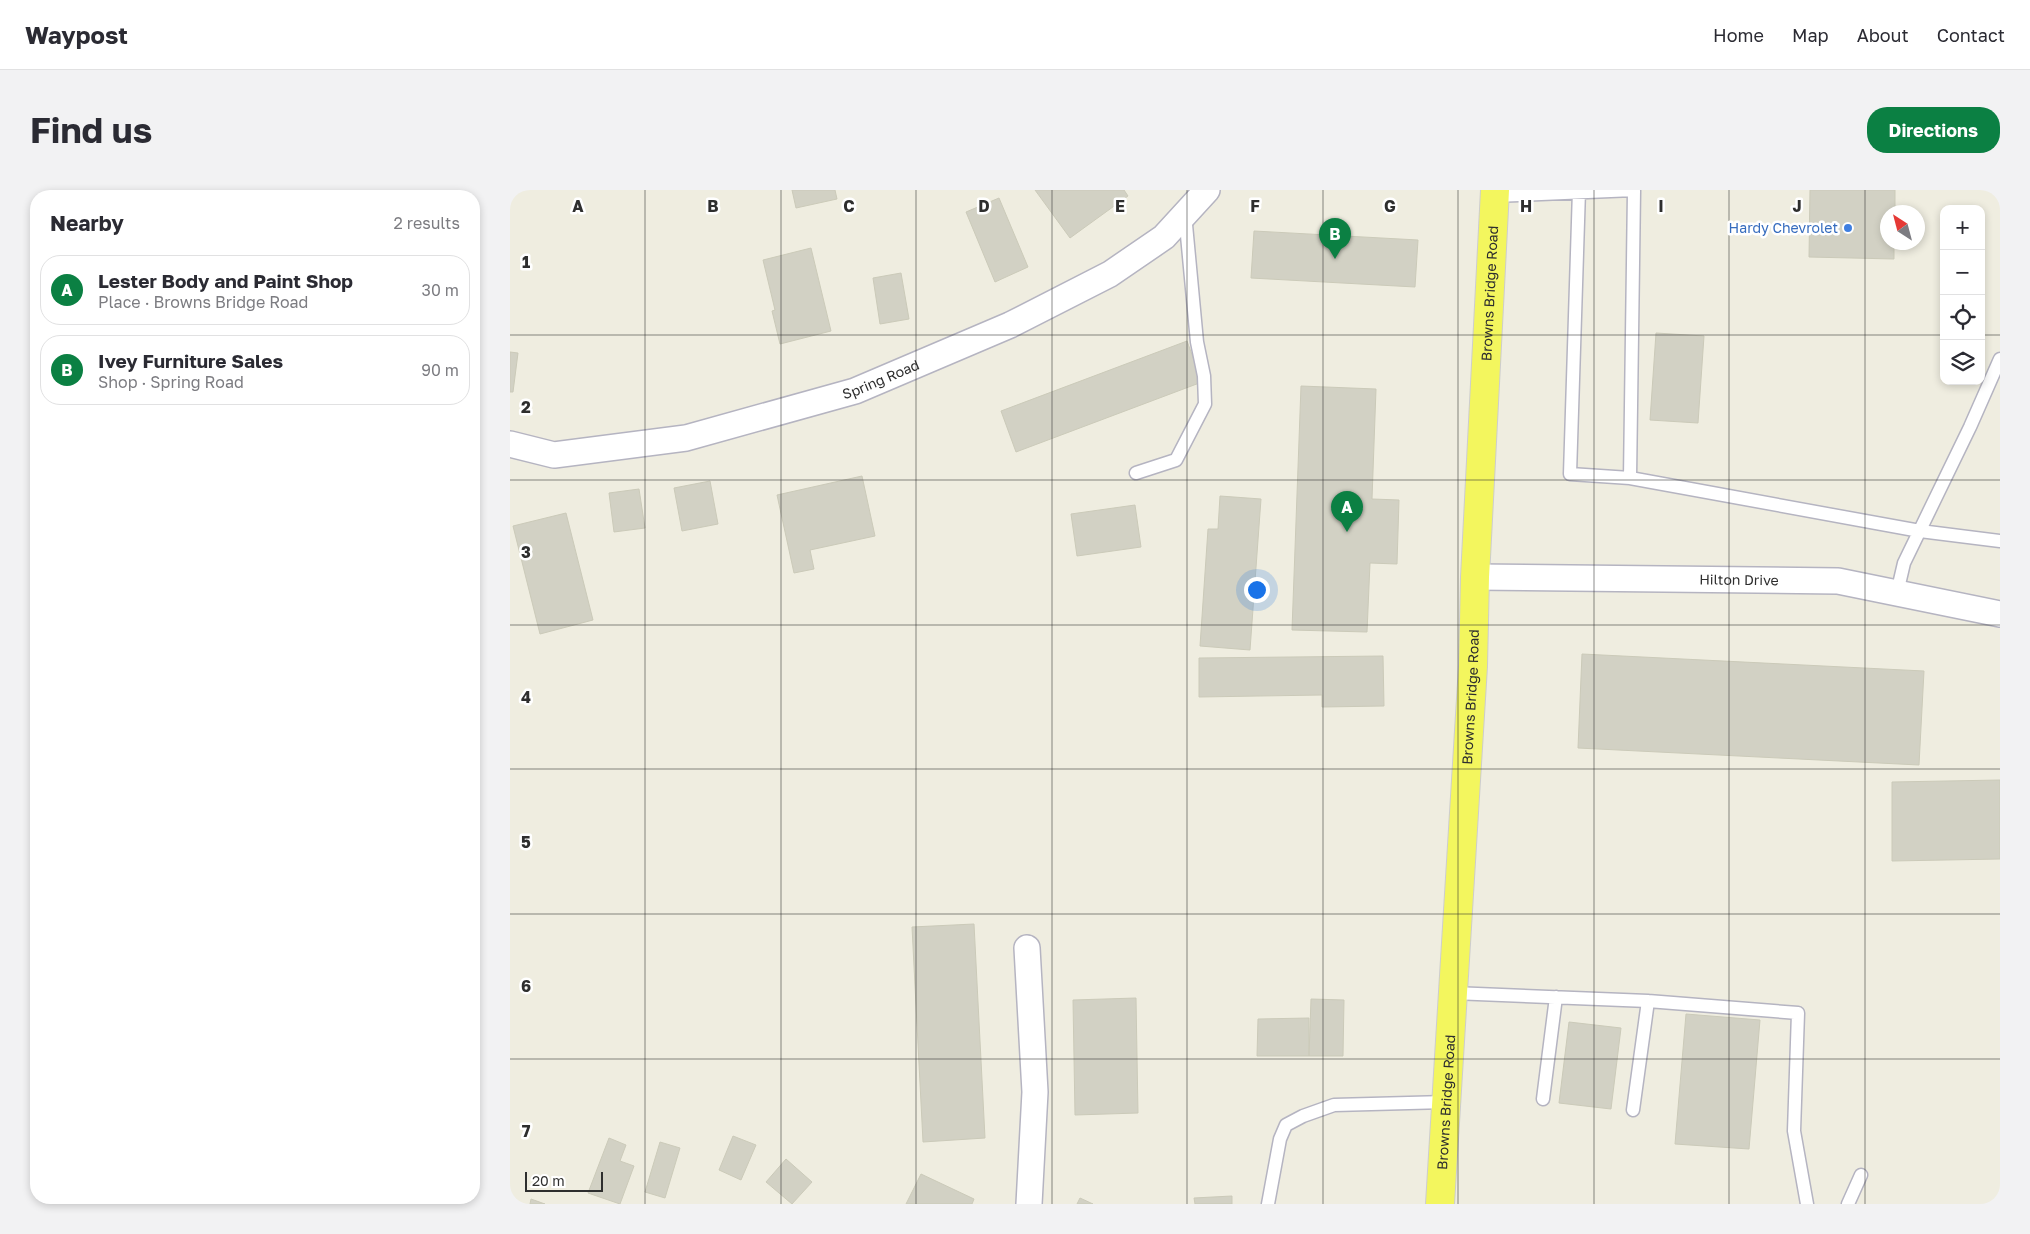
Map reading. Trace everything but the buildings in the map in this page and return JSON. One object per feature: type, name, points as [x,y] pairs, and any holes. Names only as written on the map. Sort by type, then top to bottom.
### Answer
[{"type":"main road","name":"Browns Bridge Road","points":[[1440,1204],[1473,666],[1474,577],[1495,193]]},
{"type":"street","name":"Spring Road","points":[[510,444],[554,455],[686,438],[855,391],[1010,325],[1110,274],[1164,237],[1207,190]]},
{"type":"street","name":"Hilton Drive","points":[[1474,577],[1838,581],[2000,614]]},
{"type":"street","points":[[1027,948],[1035,1092],[1029,1204]]},
{"type":"lane","points":[[1495,193],[1634,191],[1630,478]]},
{"type":"lane","points":[[1578,192],[1570,474],[1630,478],[1920,530],[2000,541]]},
{"type":"lane","points":[[1136,473],[1176,460],[1205,404],[1204,376],[1197,342],[1185,214]]},
{"type":"lane","points":[[1897,593],[1904,563],[1970,427],[2000,359]]},
{"type":"lane","points":[[1452,993],[1648,1001],[1798,1013],[1794,1131],[1807,1204]]},
{"type":"lane","points":[[1543,1099],[1556,997]]},
{"type":"lane","points":[[1633,1110],[1648,1001]]},
{"type":"lane","points":[[1268,1204],[1280,1139],[1286,1125],[1303,1116],[1334,1105],[1446,1102]]},
{"type":"lane","points":[[1848,1204],[1861,1175]]},
{"type":"place","name":"Hardy Chevrolet","points":[[1848,228]]},
{"type":"place","name":"Ivey Furniture Sales","points":[[1335,259]]},
{"type":"place","name":"Lester Body and Paint Shop","points":[[1347,532]]}]
